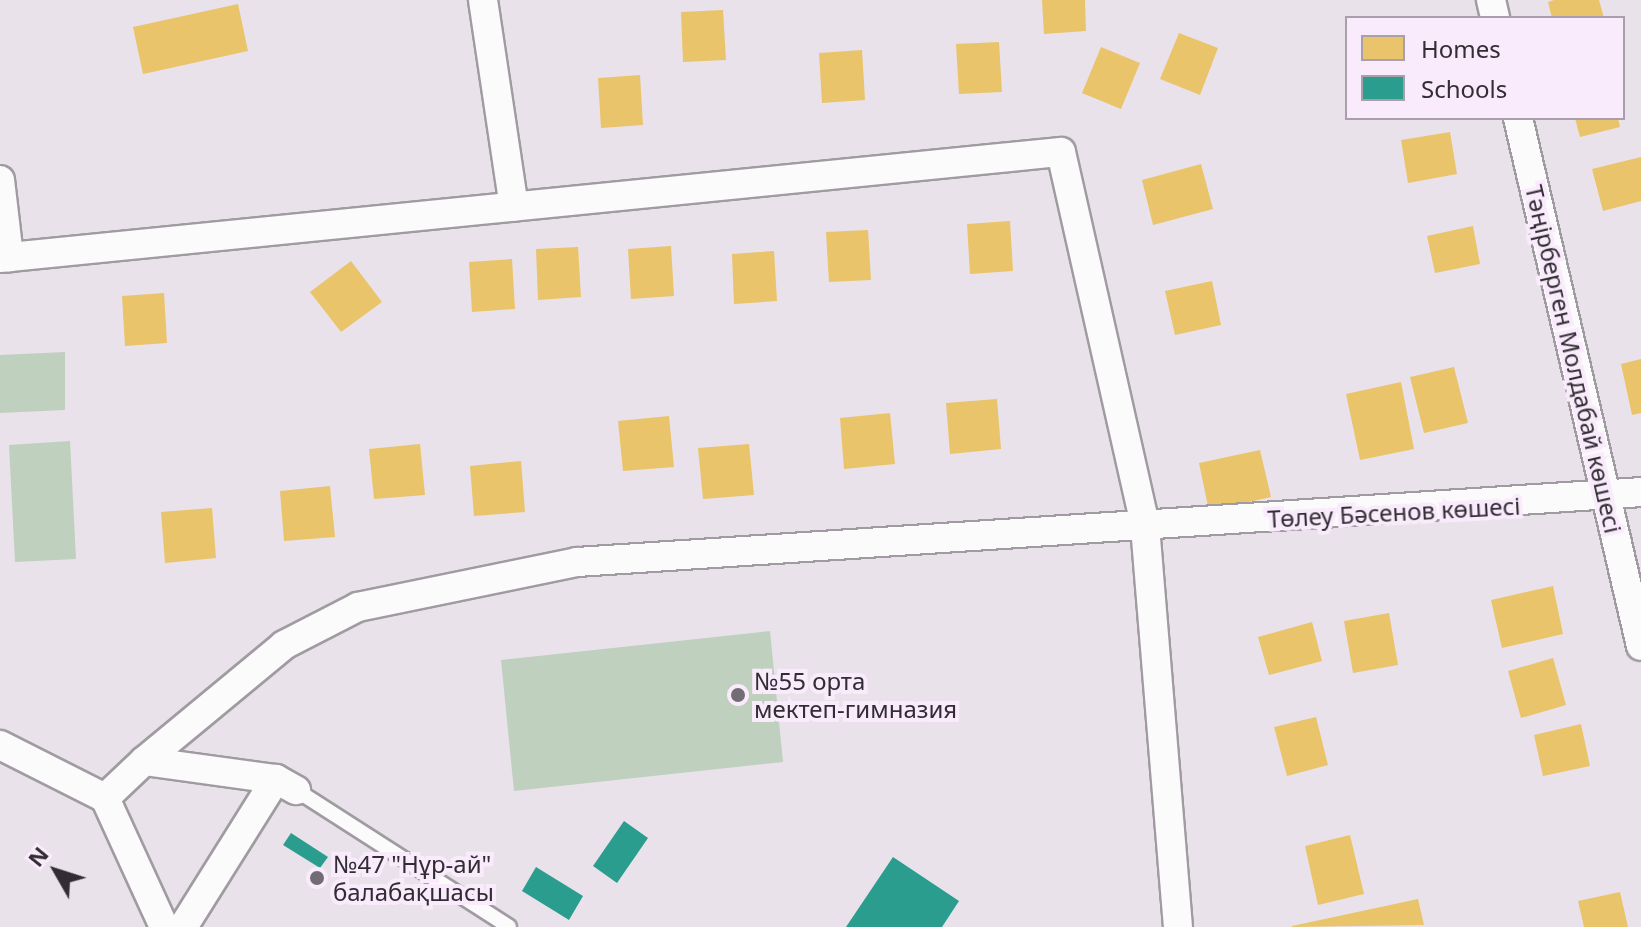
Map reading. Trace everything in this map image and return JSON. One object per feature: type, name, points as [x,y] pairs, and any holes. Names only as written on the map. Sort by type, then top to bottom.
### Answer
[{"type":"street","points":[[483,0],[514,207]]},
{"type":"street","name":"Тәңірберген Молдабай көшесі","points":[[1518,120],[1641,646]]},
{"type":"street","points":[[0,180],[5,257],[1061,152],[1145,526],[1178,927]]},
{"type":"street","name":"Төлеу Бәсенов көшесі","points":[[105,798],[144,761],[284,645],[358,607],[577,562],[1607,500],[1641,492]]},
{"type":"street","points":[[0,745],[105,798],[164,927]]},
{"type":"street","points":[[144,761],[286,784],[183,927]]},
{"type":"lane","points":[[286,784],[509,927]]},
{"type":"green space","points":[[65,352],[65,410],[0,413],[0,355]]},
{"type":"green space","points":[[70,441],[76,559],[15,562],[9,445]]},
{"type":"green space","points":[[770,631],[783,762],[514,791],[501,660]]},
{"type":"building: Homes","points":[[1042,0],[1085,0],[1086,31],[1044,34]]},
{"type":"building: Homes","points":[[1599,0],[1603,16],[1552,16],[1548,2]]},
{"type":"building: Homes","points":[[238,4],[248,51],[143,74],[133,27]]},
{"type":"building: Homes","points":[[723,10],[726,60],[683,62],[681,12]]},
{"type":"building: Homes","points":[[1179,33],[1218,48],[1200,95],[1160,79]]},
{"type":"building: Homes","points":[[999,42],[1002,92],[959,94],[956,44]]},
{"type":"building: Homes","points":[[1101,47],[1140,63],[1121,109],[1082,93]]},
{"type":"building: Homes","points":[[862,50],[865,100],[822,103],[819,53]]},
{"type":"building: Homes","points":[[640,75],[643,125],[601,128],[598,78]]},
{"type":"building: Homes","points":[[1576,120],[1618,120],[1620,127],[1580,137]]},
{"type":"building: Homes","points":[[1450,132],[1457,174],[1408,183],[1401,140]]},
{"type":"building: Homes","points":[[1641,157],[1641,201],[1603,211],[1592,169]]},
{"type":"building: Homes","points":[[1201,164],[1213,209],[1153,225],[1142,180]]},
{"type":"building: Homes","points":[[1010,221],[1013,271],[970,274],[967,224]]},
{"type":"building: Homes","points":[[1473,226],[1480,264],[1435,273],[1427,236]]},
{"type":"building: Homes","points":[[868,230],[871,280],[829,282],[826,232]]},
{"type":"building: Homes","points":[[671,246],[674,296],[631,299],[628,249]]},
{"type":"building: Homes","points":[[578,247],[581,297],[538,300],[536,249]]},
{"type":"building: Homes","points":[[774,251],[777,301],[734,304],[732,254]]},
{"type":"building: Homes","points":[[512,259],[515,309],[472,312],[469,262]]},
{"type":"building: Homes","points":[[351,261],[382,302],[341,332],[310,292]]},
{"type":"building: Homes","points":[[1212,281],[1221,325],[1175,335],[1165,291]]},
{"type":"building: Homes","points":[[164,293],[167,343],[125,346],[122,296]]},
{"type":"building: Homes","points":[[1641,359],[1641,413],[1632,415],[1621,364]]},
{"type":"building: Homes","points":[[1454,367],[1468,423],[1424,433],[1410,377]]},
{"type":"building: Homes","points":[[1401,382],[1414,449],[1360,460],[1346,394]]},
{"type":"building: Homes","points":[[997,399],[1001,449],[950,454],[946,403]]},
{"type":"building: Homes","points":[[890,413],[895,464],[844,469],[840,418]]},
{"type":"building: Homes","points":[[669,416],[674,467],[623,471],[618,421]]},
{"type":"building: Homes","points":[[420,444],[425,495],[374,499],[369,449]]},
{"type":"building: Homes","points":[[749,444],[754,495],[703,499],[698,448]]},
{"type":"building: Homes","points":[[1260,450],[1271,497],[1209,511],[1199,463]]},
{"type":"building: Homes","points":[[521,461],[525,512],[474,516],[470,466]]},
{"type":"building: Homes","points":[[330,486],[335,537],[284,541],[280,491]]},
{"type":"building: Homes","points":[[212,508],[216,558],[165,563],[161,512]]},
{"type":"building: Homes","points":[[1553,586],[1563,634],[1502,648],[1491,600]]},
{"type":"building: Homes","points":[[1389,613],[1398,665],[1353,673],[1344,621]]},
{"type":"building: Homes","points":[[1312,622],[1322,661],[1269,675],[1258,637]]},
{"type":"building: Homes","points":[[1553,658],[1566,705],[1521,718],[1508,671]]},
{"type":"building: Homes","points":[[1316,717],[1328,765],[1287,776],[1274,727]]},
{"type":"building: Homes","points":[[1581,724],[1590,766],[1543,776],[1534,735]]},
{"type":"building: Homes","points":[[1350,835],[1364,894],[1318,905],[1305,846]]},
{"type":"building: Homes","points":[[1620,892],[1628,927],[1584,927],[1578,901]]},
{"type":"building: Homes","points":[[1418,899],[1424,925],[1292,927],[1292,926]]},
{"type":"building: Schools","points":[[624,821],[648,838],[617,883],[593,866]]},
{"type":"building: Schools","points":[[291,833],[328,857],[320,868],[283,845]]},
{"type":"building: Schools","points":[[893,857],[959,901],[942,927],[846,927]]},
{"type":"building: Schools","points":[[536,867],[583,896],[569,920],[522,891]]},
{"type":"place","name":"№55 орта мектеп-гимназия","points":[[738,695]]},
{"type":"place","name":"№47 \"Нұр-ай\" балабақшасы","points":[[317,878]]}]
